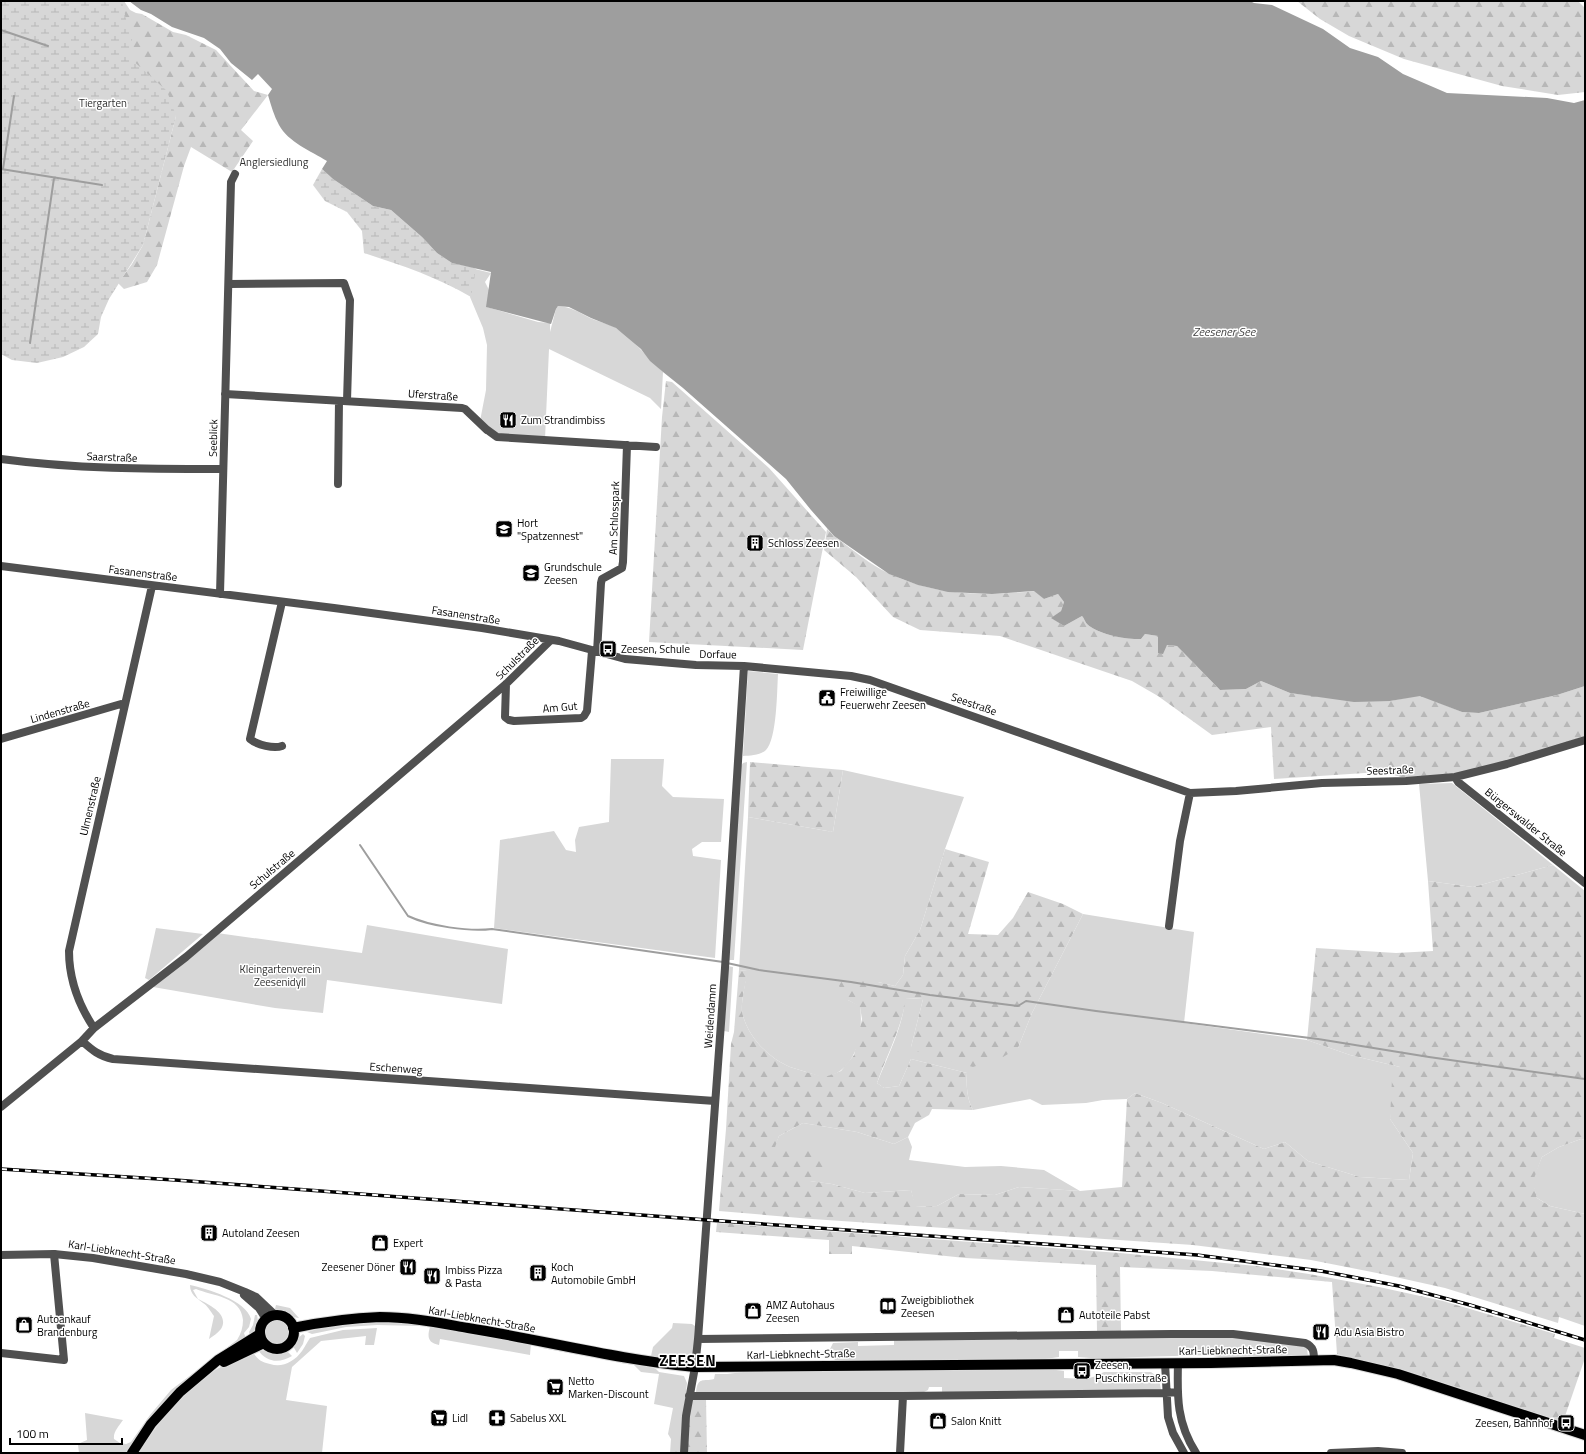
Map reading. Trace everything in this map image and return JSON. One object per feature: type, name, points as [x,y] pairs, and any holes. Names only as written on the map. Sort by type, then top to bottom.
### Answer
[{"type":"main road","points":[[271,1317],[284,1317],[293,1328],[293,1338],[287,1346],[277,1349],[267,1346],[262,1338],[263,1323],[271,1317]]},
{"type":"main road","name":"Karl-Liebknecht-Straße","points":[[293,1328],[346,1318],[382,1317],[425,1321],[652,1362],[695,1367],[1314,1362],[1334,1360],[1398,1374],[1585,1435]]},
{"type":"main road","points":[[132,1453],[141,1437],[165,1407],[180,1392],[208,1370],[218,1360],[262,1338]]},
{"type":"street","name":"Seeblick","points":[[220,594],[231,182],[235,174]]},
{"type":"street","points":[[229,284],[344,283],[350,300],[338,484]]},
{"type":"street","name":"Uferstraße","points":[[225,394],[462,408],[497,437],[656,447]]},
{"type":"street","name":"Am Schlosspark","points":[[595,652],[602,579],[622,568],[623,562],[627,445]]},
{"type":"street","name":"Saarstraße","points":[[1,459],[116,469],[223,469]]},
{"type":"street","name":"Fasanenstraße","points":[[1,566],[424,620],[551,640]]},
{"type":"street","name":"Ulmenstraße","points":[[94,1028],[73,987],[69,965],[69,951],[152,586]]},
{"type":"street","points":[[282,602],[250,739],[255,743],[277,748],[282,746]]},
{"type":"street","name":"Dorfaue","points":[[551,640],[617,658],[696,665],[744,666]]},
{"type":"street","name":"Schulstraße","points":[[1,1107],[82,1041],[94,1028],[186,957],[506,684],[551,640]]},
{"type":"street","name":"Am Gut","points":[[506,684],[505,717],[509,720],[580,718],[584,716],[586,711],[595,652]]},
{"type":"street","name":"Seestraße","points":[[744,666],[851,676],[870,680],[1190,793],[1236,791],[1322,782],[1406,782],[1455,777],[1507,764],[1585,740]]},
{"type":"street","name":"Weidendamm","points":[[684,1453],[689,1396],[695,1367],[698,1340],[725,968],[744,666]]},
{"type":"street","name":"Lindenstraße","points":[[1,740],[121,704],[124,705]]},
{"type":"street","name":"Bürgerswalder Straße","points":[[1455,777],[1458,782],[1585,883]]},
{"type":"street","points":[[1169,926],[1180,841],[1190,793]]},
{"type":"street","name":"Eschenweg","points":[[82,1041],[95,1053],[103,1057],[113,1059],[715,1101]]},
{"type":"street","points":[[1,1353],[64,1360],[54,1254]]},
{"type":"street","name":"Karl-Liebknecht-Straße","points":[[1,1255],[54,1254],[93,1258],[186,1274],[215,1281],[256,1297],[271,1317]]},
{"type":"street","name":"Karl-Liebknecht-Straße","points":[[698,1340],[1233,1334],[1305,1343],[1314,1350],[1314,1362]]},
{"type":"street","points":[[1165,1363],[1168,1417],[1173,1433],[1184,1453]]},
{"type":"street","points":[[1178,1363],[1177,1392],[1180,1416],[1185,1433],[1196,1453]]},
{"type":"street","points":[[689,1396],[1166,1394],[1177,1392]]},
{"type":"street","points":[[900,1453],[904,1396]]},
{"type":"street","points":[[1331,1453],[1353,1451],[1402,1453]]},
{"type":"green space","name":"Tiergarten","points":[[1,1],[122,1],[127,24],[135,30],[131,43],[130,58],[167,91],[176,116],[143,245],[109,299],[101,317],[98,334],[84,347],[63,357],[37,363],[12,360],[1,354]]},
{"type":"green space","points":[[19,1],[124,1],[130,10],[142,14],[173,32],[186,35],[216,50],[254,91],[268,95],[241,130],[253,141],[232,172],[191,147],[184,166],[157,265],[147,282],[124,289],[118,283],[132,264],[143,245],[176,116]]},
{"type":"green space","points":[[1297,1],[1578,1],[1585,8],[1585,92],[1558,95],[1502,86],[1404,59],[1349,36],[1320,19]]},
{"type":"green space","points":[[322,169],[333,179],[373,206],[391,210],[422,237],[437,253],[452,263],[476,269],[471,297],[432,277],[364,253],[362,231],[347,212],[325,201],[313,185]]},
{"type":"green space","points":[[475,269],[491,273],[485,282],[489,290],[487,307],[538,322],[550,323],[550,332],[558,306],[571,309],[623,332],[663,372],[661,409],[650,398],[549,349],[545,439],[497,437],[480,421],[486,390],[487,345],[483,328],[470,297]]},
{"type":"green space","points":[[666,381],[672,382],[769,468],[826,532],[803,650],[649,642],[662,417]]},
{"type":"green space","points":[[827,529],[834,536],[875,566],[890,574],[925,587],[961,593],[979,594],[1035,591],[1044,599],[1058,594],[1064,602],[1061,611],[1052,618],[1064,626],[1082,616],[1086,623],[1092,628],[1112,636],[1141,639],[1145,634],[1158,636],[1158,653],[1167,645],[1177,646],[1220,690],[1246,689],[1261,681],[1290,693],[1322,697],[1390,701],[1420,695],[1462,712],[1479,713],[1557,695],[1585,686],[1585,736],[1459,778],[1419,781],[1380,772],[1274,779],[1271,727],[1212,735],[1158,696],[1132,681],[1000,636],[920,630],[893,617],[856,577],[824,550]]},
{"type":"green space","points":[[748,671],[778,674],[777,702],[770,744],[766,750],[761,753],[743,756]]},
{"type":"green space","points":[[611,759],[664,759],[662,786],[673,797],[724,799],[721,842],[702,842],[692,849],[693,856],[721,860],[715,958],[494,928],[500,840],[554,831],[566,850],[576,852],[575,840],[579,827],[609,822]]},
{"type":"green space","points":[[747,762],[734,960],[728,960],[741,766],[743,763]]},
{"type":"green space","points":[[750,762],[843,770],[833,832],[748,817]]},
{"type":"green space","points":[[843,770],[964,797],[945,849],[920,930],[905,956],[903,975],[895,986],[878,982],[848,1000],[860,1006],[861,1023],[858,1042],[852,1058],[846,1065],[838,1072],[825,1078],[782,1063],[759,1045],[748,1029],[744,1020],[742,1007],[747,971],[739,970],[748,817],[833,832]]},
{"type":"green space","points":[[1452,783],[1553,865],[1473,887],[1428,881],[1419,784]]},
{"type":"green space","points":[[945,849],[989,862],[968,934],[998,935],[1013,918],[1028,892],[1063,904],[1083,914],[1032,1013],[1018,1048],[1003,1057],[973,1067],[915,1051],[911,1047],[923,999],[906,998],[898,1030],[877,1083],[884,1088],[899,1086],[911,1059],[967,1073],[967,1092],[973,1110],[932,1109],[929,1115],[915,1123],[908,1137],[894,1144],[857,1132],[803,1123],[779,1136],[774,1150],[806,1149],[825,1155],[823,1171],[810,1181],[832,1184],[865,1193],[911,1190],[916,1207],[937,1206],[959,1194],[995,1195],[1019,1187],[1080,1191],[1122,1187],[1127,1099],[1135,1093],[1162,1103],[1264,1149],[1285,1142],[1308,1161],[1360,1177],[1409,1180],[1413,1153],[1390,1119],[1392,1079],[1400,1067],[1350,1055],[1307,1040],[1316,948],[1396,953],[1433,951],[1428,881],[1473,887],[1553,865],[1585,891],[1585,1140],[1581,1139],[1559,1147],[1542,1157],[1533,1181],[1537,1198],[1550,1206],[1585,1214],[1585,1326],[1559,1317],[1558,1323],[1445,1288],[1311,1260],[1193,1245],[812,1219],[719,1211],[731,1044],[734,1032],[739,970],[748,971],[742,1001],[744,1020],[753,1037],[766,1052],[790,1067],[825,1077],[841,1071],[854,1055],[862,1019],[860,1007],[848,1000],[839,986],[843,979],[878,982],[895,986],[903,975],[905,956],[920,930]]},
{"type":"green space","points":[[1083,914],[1194,932],[1184,1023],[1307,1040],[1350,1055],[1400,1067],[1390,1119],[1413,1153],[1409,1180],[1360,1177],[1308,1161],[1285,1142],[1264,1149],[1162,1103],[1135,1093],[1127,1099],[1042,1105],[1030,1099],[973,1110],[967,1092],[967,1073],[911,1059],[899,1086],[884,1088],[877,1083],[902,1019],[905,998],[923,999],[911,1047],[1018,1048],[1032,1013]]},
{"type":"green space","name":"Kleingartenverein Zeesenidyll","points":[[367,925],[508,949],[502,1004],[327,980],[323,1013],[275,1008],[153,987],[217,933],[362,953]]},
{"type":"green space","points":[[156,928],[203,934],[149,980],[145,978]]},
{"type":"green space","points":[[727,966],[733,967],[729,1032],[724,1031]]},
{"type":"green space","points":[[803,1123],[857,1132],[894,1144],[908,1137],[912,1147],[909,1160],[965,1167],[1001,1166],[1044,1170],[1080,1191],[1019,1187],[995,1195],[959,1194],[937,1206],[915,1207],[911,1190],[865,1193],[832,1184],[809,1181],[773,1150],[779,1136]]},
{"type":"green space","points":[[1581,1139],[1585,1140],[1585,1214],[1550,1206],[1537,1198],[1532,1181],[1542,1157],[1559,1147]]},
{"type":"green space","points":[[717,1223],[1120,1253],[1256,1266],[1309,1274],[1443,1301],[1555,1334],[1554,1338],[1585,1348],[1585,1358],[1563,1422],[1416,1374],[1362,1362],[1337,1354],[1332,1282],[1212,1271],[1120,1267],[1121,1331],[1097,1331],[1096,1265],[965,1258],[852,1246],[852,1254],[829,1254],[829,1240],[716,1232]]},
{"type":"green space","points":[[190,1285],[225,1296],[242,1306],[248,1312],[251,1319],[249,1327],[244,1333],[246,1339],[223,1352],[127,1453],[79,1453],[78,1445],[87,1440],[85,1413],[123,1420],[115,1431],[114,1439],[120,1443],[126,1444],[131,1442],[150,1415],[171,1390],[237,1340],[242,1330],[243,1320],[241,1312],[237,1306],[225,1298],[196,1289],[193,1290],[198,1299],[217,1310],[223,1319],[221,1329],[209,1339],[214,1316],[206,1305],[196,1298],[191,1291]]},
{"type":"green space","points":[[276,1305],[290,1308],[299,1318],[275,1309]]},
{"type":"green space","points":[[255,1315],[257,1315],[258,1318],[258,1324],[250,1335],[249,1332],[253,1325]]},
{"type":"green space","points":[[277,1320],[285,1324],[289,1332],[285,1340],[277,1344],[269,1340],[265,1332],[269,1324]]},
{"type":"green space","points":[[378,1321],[417,1322],[420,1326],[377,1325],[346,1327],[312,1334],[307,1332],[335,1324]]},
{"type":"green space","points":[[673,1323],[692,1324],[695,1326],[694,1352],[690,1359],[674,1361],[651,1356],[653,1347],[672,1328]]},
{"type":"green space","points":[[432,1325],[531,1343],[530,1355],[440,1339],[439,1345],[435,1344],[429,1339],[430,1327]]},
{"type":"green space","points":[[377,1328],[374,1345],[365,1345],[366,1336],[321,1341],[292,1367],[286,1400],[327,1406],[322,1453],[138,1453],[173,1406],[205,1377],[226,1364],[253,1352],[264,1362],[274,1365],[283,1365],[292,1361],[299,1355],[310,1338],[343,1330]]},
{"type":"green space","points":[[303,1334],[305,1336],[303,1344],[297,1353],[293,1346],[298,1338]]},
{"type":"green space","points":[[1233,1337],[1303,1346],[1307,1349],[1308,1356],[1225,1358],[1208,1355],[1104,1359],[1078,1357],[1078,1351],[1059,1351],[1059,1357],[1038,1360],[838,1362],[834,1359],[830,1349],[833,1343],[858,1342],[858,1346],[894,1345],[894,1340]]},
{"type":"green space","points":[[542,1344],[613,1357],[613,1361],[542,1348]]},
{"type":"green space","points":[[258,1350],[276,1353],[287,1351],[292,1356],[278,1361],[265,1357]]},
{"type":"green space","points":[[620,1359],[641,1363],[656,1369],[659,1372],[684,1376],[687,1383],[681,1439],[671,1439],[668,1434],[673,1408],[654,1404],[659,1374],[641,1372],[634,1365],[620,1363]]},
{"type":"green space","points":[[1040,1368],[1064,1371],[1064,1378],[1085,1379],[1104,1372],[1151,1372],[1159,1378],[1161,1390],[942,1392],[942,1387],[929,1387],[928,1390],[924,1392],[696,1392],[700,1382],[714,1379],[715,1374],[743,1372]]},
{"type":"green space","points":[[691,1399],[706,1399],[707,1453],[670,1453],[671,1439],[688,1439]]},
{"type":"water","name":"Zeesener See","points":[[129,1],[1250,1],[1254,3],[1272,5],[1323,29],[1350,48],[1378,57],[1403,74],[1447,93],[1547,98],[1574,103],[1585,100],[1585,686],[1557,695],[1479,713],[1462,712],[1420,696],[1390,701],[1354,702],[1290,693],[1261,681],[1246,689],[1220,690],[1177,646],[1167,645],[1163,654],[1158,653],[1158,636],[1145,634],[1141,639],[1135,639],[1112,636],[1092,628],[1086,623],[1082,616],[1064,626],[1051,618],[1061,611],[1064,602],[1058,594],[1044,599],[1034,591],[992,594],[948,592],[918,585],[889,574],[834,536],[786,479],[683,388],[650,361],[641,349],[616,328],[569,307],[558,306],[551,324],[486,307],[491,272],[452,263],[437,253],[422,237],[391,210],[373,206],[333,179],[322,169],[327,161],[300,146],[283,131],[276,118],[268,95],[272,89],[258,74],[252,80],[231,63],[220,49],[204,38],[172,27],[151,14],[141,10]]},
{"type":"waterway","points":[[1,30],[48,46]]},
{"type":"waterway","points":[[3,169],[14,96]]},
{"type":"waterway","points":[[1,169],[102,185]]},
{"type":"waterway","points":[[30,343],[54,178]]},
{"type":"waterway","points":[[360,845],[408,916],[417,920],[461,929],[492,929],[723,962]]},
{"type":"waterway","points":[[727,963],[759,970],[851,982],[930,995],[1018,1006],[1026,1001],[1318,1039],[1429,1057],[1585,1079]]},
{"type":"railway","points":[[1,1169],[175,1180],[1197,1255],[1321,1271],[1399,1286],[1470,1305],[1585,1340]]},
{"type":"place","name":"Zum Strandimbiss","points":[[508,420]]},
{"type":"place","name":"Hort \"Spatzennest\"","points":[[504,529]]},
{"type":"place","name":"Schloss Zeesen","points":[[755,543]]},
{"type":"place","name":"Grundschule Zeesen","points":[[531,573]]},
{"type":"place","name":"Zeesen, Schule","points":[[608,649]]},
{"type":"place","name":"Freiwillige Feuerwehr Zeesen","points":[[827,698]]},
{"type":"place","name":"Autoland Zeesen","points":[[209,1233]]},
{"type":"place","name":"Expert","points":[[380,1243]]},
{"type":"place","name":"Zeesener Döner","points":[[408,1267]]},
{"type":"place","name":"Koch Automobile GmbH","points":[[538,1273]]},
{"type":"place","name":"Imbiss Pizza & Pasta","points":[[432,1276]]},
{"type":"place","name":"Zweigbibliothek Zeesen","points":[[888,1306]]},
{"type":"place","name":"AMZ Autohaus Zeesen","points":[[753,1311]]},
{"type":"place","name":"Autoteile Pabst","points":[[1066,1315]]},
{"type":"place","name":"Autoankauf Brandenburg","points":[[24,1325]]},
{"type":"place","name":"Adu Asia Bistro","points":[[1321,1332]]},
{"type":"place","name":"Zeesen, Puschkinstraße","points":[[1082,1371]]},
{"type":"place","name":"Netto Marken-Discount","points":[[555,1387]]},
{"type":"place","name":"Lidl","points":[[439,1418]]},
{"type":"place","name":"Sabelus XXL","points":[[497,1418]]},
{"type":"place","name":"Salon Knitt","points":[[938,1421]]},
{"type":"place","name":"Zeesen, Bahnhof","points":[[1566,1423]]},
{"type":"district","name":"ZEESEN","points":[[688,1361]]},
{"type":"park label","name":"Anglersiedlung","points":[[274,162]]}]
